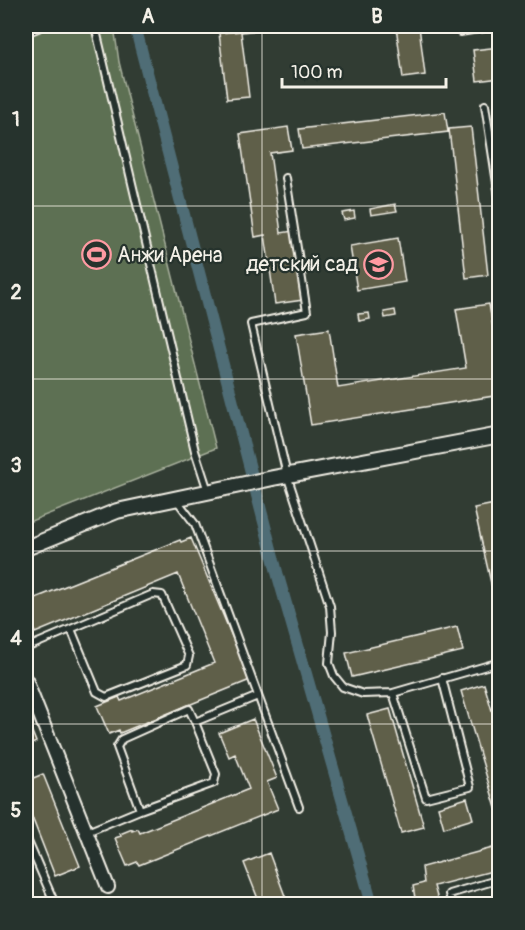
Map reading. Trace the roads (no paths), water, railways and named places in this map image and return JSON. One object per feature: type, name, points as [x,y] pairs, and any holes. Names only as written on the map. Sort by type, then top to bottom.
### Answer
[{"type":"street","points":[[26,548],[117,512],[225,488],[500,435]]},
{"type":"street","points":[[26,680],[108,887]]},
{"type":"lane","points":[[26,33],[43,26]]},
{"type":"lane","points":[[95,26],[195,451],[209,492]]},
{"type":"lane","points":[[460,32],[497,26]]},
{"type":"lane","points":[[484,105],[500,203]]},
{"type":"lane","points":[[286,178],[307,312],[251,324],[280,477],[330,606],[332,632],[329,663],[334,676],[344,687],[363,694],[393,693],[500,662]]},
{"type":"lane","points":[[500,277],[500,295]]},
{"type":"lane","points":[[176,499],[195,524],[300,807]]},
{"type":"lane","points":[[26,648],[153,594],[162,595],[189,656],[187,665],[106,697],[98,692],[71,629]]},
{"type":"lane","points":[[393,693],[426,798],[470,787],[442,678]]},
{"type":"lane","points":[[195,722],[258,696]]},
{"type":"lane","points":[[87,832],[214,783],[216,774],[189,709],[122,739],[117,747],[141,810]]},
{"type":"lane","points":[[26,837],[55,904]]},
{"type":"lane","points":[[452,904],[449,894],[500,879]]},
{"type":"waterway","points":[[135,26],[278,576],[372,904]]},
{"type":"place","name":"Анжи Арена","points":[[96,255]]},
{"type":"place","name":"детский сад","points":[[379,264]]}]
